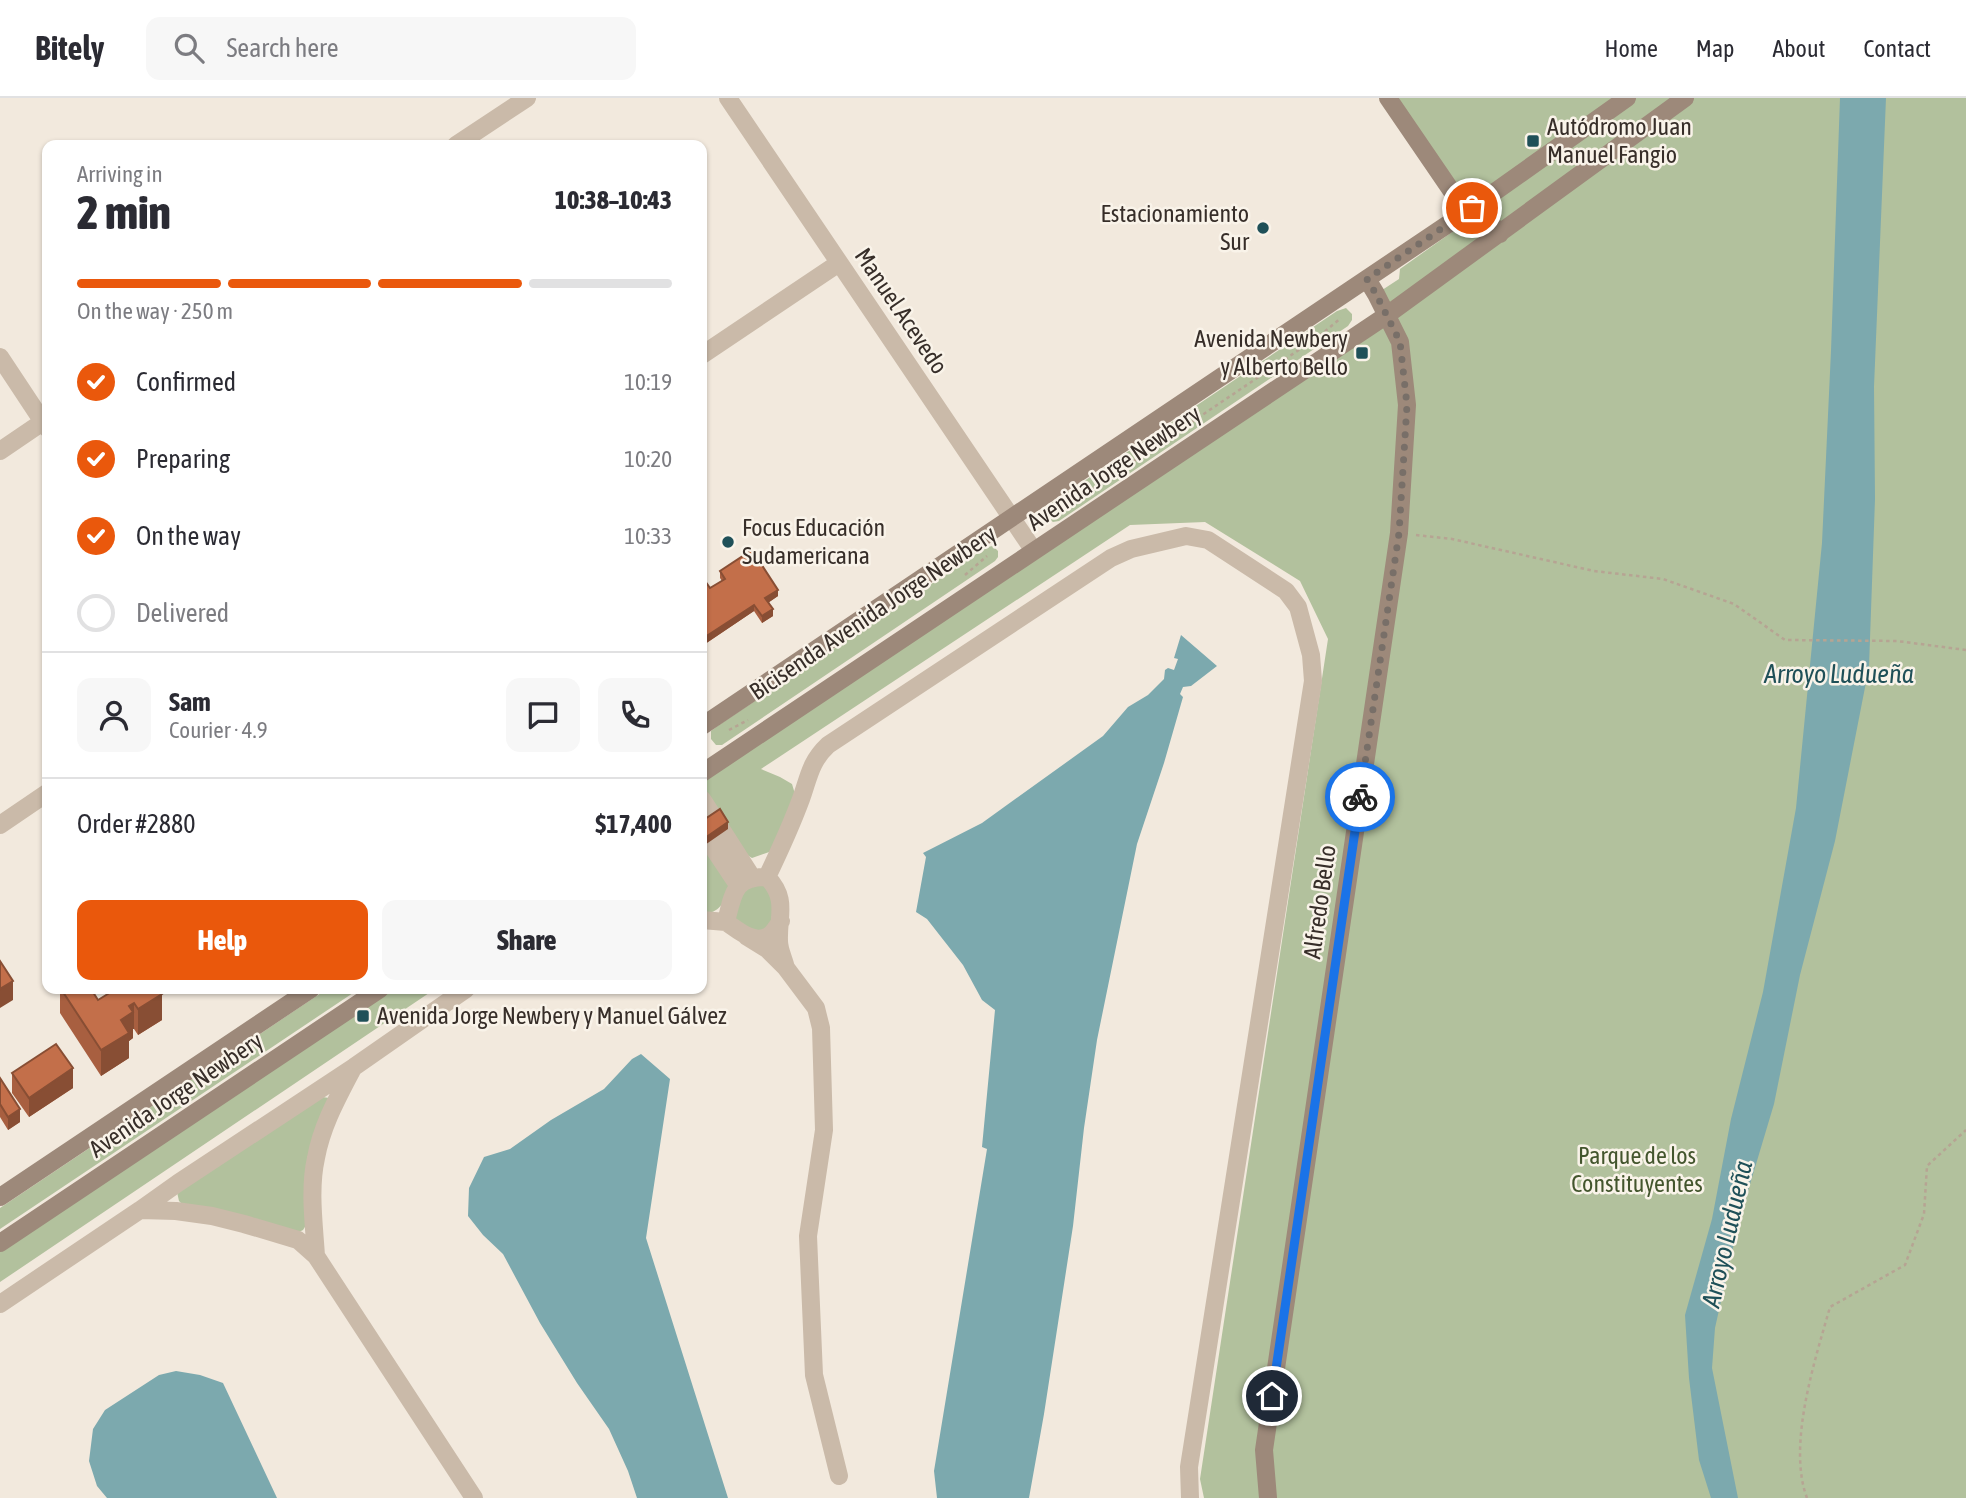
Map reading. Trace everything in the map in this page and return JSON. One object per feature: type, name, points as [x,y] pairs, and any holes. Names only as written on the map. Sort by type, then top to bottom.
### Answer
[{"type":"main road","points":[[1388,98],[1455,197],[1489,219],[1500,234]]},
{"type":"main road","name":"Avenida Jorge Newbery","points":[[707,723],[1472,208],[1627,98]]},
{"type":"main road","name":"Avenida Jorge Newbery","points":[[707,770],[1387,315],[1685,98]]},
{"type":"main road","name":"Alfredo Bello","points":[[1268,1498],[1264,1450],[1399,533],[1407,405],[1400,342],[1367,279]]},
{"type":"main road","name":"Avenida Jorge Newbery","points":[[0,1198],[304,994]]},
{"type":"main road","name":"Avenida Jorge Newbery","points":[[0,1243],[373,994]]},
{"type":"street","points":[[464,140],[527,98]]},
{"type":"street","name":"Manuel Acevedo","points":[[728,98],[1034,551]]},
{"type":"street","points":[[707,352],[839,263]]},
{"type":"street","points":[[0,357],[42,417]]},
{"type":"street","points":[[0,451],[42,425]]},
{"type":"street","points":[[726,922],[732,898],[752,880],[801,799],[811,766],[819,754],[839,738],[1111,558],[1131,549],[1186,536],[1208,540],[1286,591],[1298,607],[1311,655],[1313,681],[1189,1467],[1190,1498]]},
{"type":"street","points":[[0,825],[42,796]]},
{"type":"street","points":[[707,807],[752,880]]},
{"type":"street","points":[[707,836],[752,880],[775,886],[781,901],[779,943],[786,968]]},
{"type":"street","points":[[707,920],[726,922],[767,949],[786,968],[816,1008],[821,1028],[824,1130],[808,1250],[814,1375],[839,1476]]},
{"type":"street","points":[[746,936],[759,939],[770,935],[781,921]]},
{"type":"street","points":[[0,1304],[459,994]]},
{"type":"street","points":[[316,1256],[313,1185],[315,1160],[323,1130],[354,1067]]},
{"type":"street","points":[[140,1210],[176,1210],[212,1216],[298,1240],[316,1256],[474,1498]]},
{"type":"path","points":[[1050,513],[1079,498],[1318,337],[1343,317]]},
{"type":"path","points":[[1399,533],[1452,539],[1594,571],[1663,579],[1734,604],[1785,640],[1897,641],[1966,650]]},
{"type":"path","name":"Bicisenda Avenida Jorge Newbery","points":[[960,579],[992,552]]},
{"type":"path","name":"Bicisenda Avenida Jorge Newbery","points":[[724,733],[757,714]]},
{"type":"path","points":[[1807,1498],[1799,1447],[1809,1383],[1830,1307],[1905,1265],[1924,1214],[1927,1167],[1966,1130]]},
{"type":"green space","name":"Parque de los Constituyentes","points":[[1388,98],[1966,98],[1966,1498],[1204,1498],[1200,1479],[1328,639],[1300,581],[1205,522],[1130,525],[761,769],[792,784],[795,794],[772,851],[752,858],[707,831],[707,770],[1386,315],[1376,294],[1399,279],[1400,269],[1462,225],[1468,222],[1474,229],[1488,219],[1455,196]]},
{"type":"green space","points":[[1346,308],[1352,314],[1348,326],[1059,521],[1053,522],[1047,518],[1044,512],[1047,506],[1337,311]]},
{"type":"green space","points":[[993,546],[998,551],[995,561],[722,745],[716,745],[711,739],[711,731],[719,725],[987,547]]},
{"type":"green space","points":[[707,852],[720,866],[730,889],[720,907],[708,913]]},
{"type":"green space","points":[[738,885],[775,886],[770,935],[726,922]]},
{"type":"green space","points":[[320,994],[352,994],[0,1229],[0,1208]]},
{"type":"green space","points":[[373,994],[428,994],[0,1282],[0,1243]]},
{"type":"green space","points":[[316,1096],[329,1098],[308,1222],[303,1230],[299,1232],[183,1205],[179,1201],[177,1192]]},
{"type":"water","name":"Arroyo Ludueña","points":[[1840,98],[1886,98],[1874,387],[1875,499],[1869,667],[1835,841],[1800,975],[1774,1104],[1739,1221],[1715,1328],[1712,1368],[1738,1498],[1711,1498],[1699,1460],[1685,1315],[1712,1219],[1731,1119],[1763,992],[1796,808],[1822,543]]},
{"type":"water","points":[[1181,635],[1217,666],[1191,686],[1183,687],[1180,694],[1183,697],[1164,763],[1137,844],[1097,1040],[1073,1226],[1029,1498],[937,1498],[934,1471],[987,1149],[982,1147],[995,1010],[982,1000],[963,965],[927,919],[916,912],[926,857],[923,853],[982,823],[1103,736],[1128,707],[1148,695],[1164,679],[1165,670],[1174,670],[1178,659],[1174,658]]},
{"type":"water","points":[[641,1054],[670,1079],[646,1238],[728,1498],[637,1498],[609,1429],[540,1323],[503,1254],[468,1216],[469,1188],[484,1157],[510,1149],[551,1120],[604,1089],[632,1059]]},
{"type":"water","points":[[176,1371],[223,1383],[277,1498],[107,1498],[97,1486],[89,1461],[93,1429],[105,1410],[159,1375]]},
{"type":"building","points":[[752,550],[778,590],[765,598],[773,609],[762,616],[754,605],[707,636],[707,584],[710,588],[725,579],[720,571]]},
{"type":"building","points":[[720,809],[728,822],[707,837],[707,818]]},
{"type":"building","points":[[0,961],[13,981],[0,989]]},
{"type":"building","points":[[64,994],[94,994],[98,1000],[108,994],[162,994],[138,1009],[134,1003],[129,1006],[133,1012],[121,1020],[129,1033],[101,1050]]},
{"type":"building","points":[[56,1044],[73,1068],[29,1098],[12,1073]]},
{"type":"building","points":[[0,1078],[20,1109],[8,1117],[0,1104]]},
{"type":"way so far","points":[[1360,797],[1399,533],[1407,405],[1400,342],[1367,279],[1472,208]]},
{"type":"place","name":"Autódromo Juan Manuel Fangio","points":[[1533,141]]},
{"type":"place","name":"Estacionamiento Sur","points":[[1263,228]]},
{"type":"place","name":"Avenida Newbery y Alberto Bello","points":[[1362,353]]},
{"type":"place","name":"Focus Educación Sudamericana","points":[[728,542]]},
{"type":"place","name":"Avenida Jorge Newbery y Manuel Gálvez","points":[[363,1016]]},
{"type":"route","points":[[1272,1396],[1360,797]]}]
